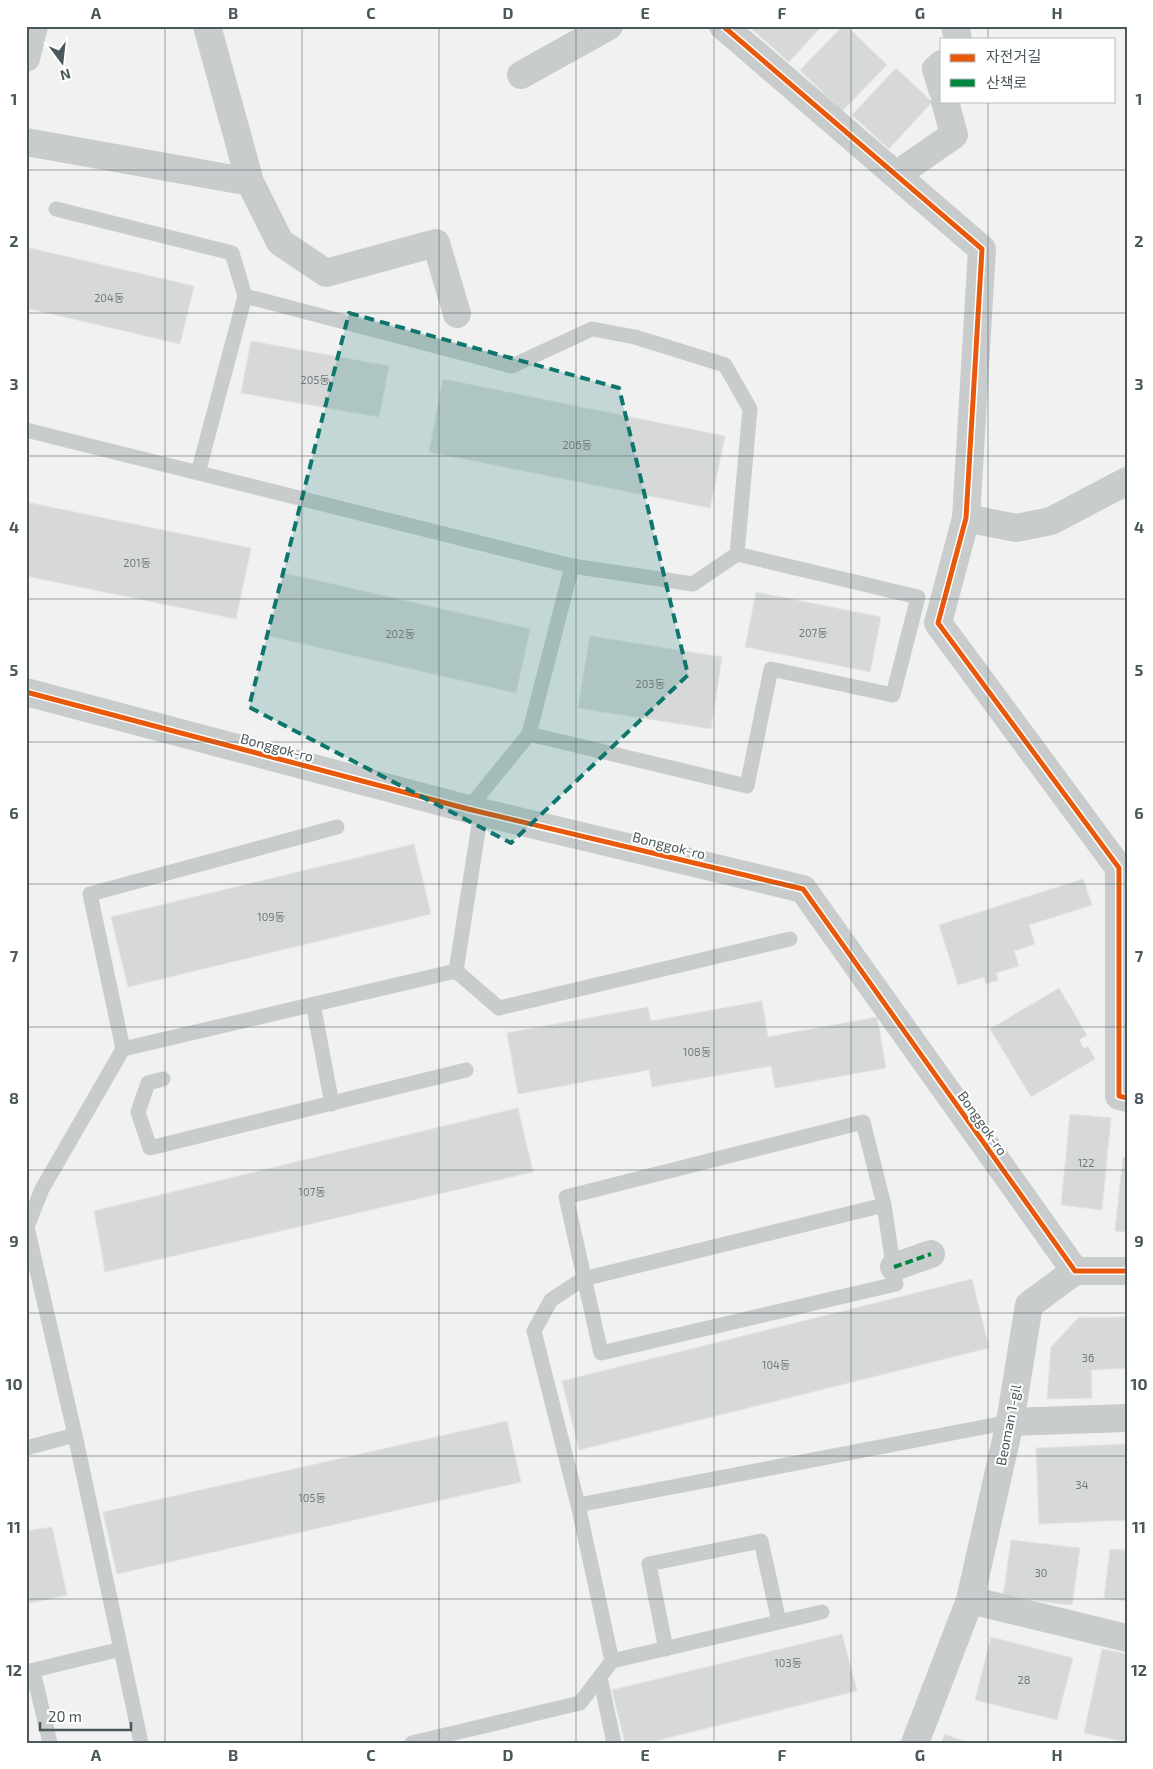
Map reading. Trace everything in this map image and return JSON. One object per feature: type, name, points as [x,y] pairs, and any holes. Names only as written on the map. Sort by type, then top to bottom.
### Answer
[{"type":"street","points":[[26,58],[34,26]]},
{"type":"street","points":[[207,26],[250,182],[280,242],[326,273],[436,243],[457,314]]},
{"type":"street","points":[[521,75],[609,26]]},
{"type":"street","points":[[723,26],[982,249],[966,518],[938,624],[1123,866],[1119,1096],[1127,1098]]},
{"type":"street","points":[[940,66],[936,69],[940,82]]},
{"type":"street","points":[[896,175],[954,135],[945,102]]},
{"type":"street","points":[[26,142],[250,182]]},
{"type":"street","points":[[966,518],[1016,528],[1051,521],[1127,481]]},
{"type":"street","name":"Bonggok-ro","points":[[26,692],[474,810],[803,889],[1075,1271]]},
{"type":"street","points":[[894,1267],[931,1254]]},
{"type":"street","points":[[1075,1271],[1127,1271]]},
{"type":"street","name":"Beoman 1-gil","points":[[915,1743],[970,1600],[1010,1422],[1029,1306],[1075,1271]]},
{"type":"street","points":[[1010,1422],[1127,1418]]},
{"type":"street","points":[[970,1600],[1127,1638]]},
{"type":"lane","points":[[56,209],[232,253],[245,296],[198,472]]},
{"type":"lane","points":[[245,296],[512,366],[592,329],[635,337],[725,365],[750,409],[737,554]]},
{"type":"lane","points":[[26,430],[572,566],[693,584],[737,554],[918,597],[893,695],[771,669],[747,786],[529,734]]},
{"type":"lane","points":[[456,971],[474,810],[529,734],[572,566]]},
{"type":"lane","points":[[141,1743],[75,1435],[27,1227],[42,1189],[123,1049],[90,894],[337,827]]},
{"type":"lane","points":[[456,971],[498,1008],[790,939]]},
{"type":"lane","points":[[123,1049],[456,971]]},
{"type":"lane","points":[[312,1004],[332,1104]]},
{"type":"lane","points":[[163,1079],[148,1083],[138,1112],[150,1148],[466,1070]]},
{"type":"lane","points":[[863,1122],[884,1205],[894,1267],[896,1284],[601,1353],[566,1196],[863,1122]]},
{"type":"lane","points":[[612,1662],[578,1506],[534,1331],[551,1300],[583,1279],[884,1205]]},
{"type":"lane","points":[[578,1506],[1010,1422]]},
{"type":"lane","points":[[26,1448],[75,1435]]},
{"type":"lane","points":[[666,1649],[649,1564],[761,1541],[780,1622]]},
{"type":"lane","points":[[412,1743],[580,1703],[612,1662],[822,1612]]},
{"type":"lane","points":[[50,1743],[29,1671],[121,1649]]},
{"type":"lane","points":[[600,1678],[614,1743]]},
{"type":"highlighted area","points":[[349,313],[619,388],[688,675],[511,843],[249,707]]},
{"type":"building","points":[[748,26],[822,26],[789,62]]},
{"type":"building","points":[[843,26],[847,26],[887,65],[842,111],[800,70]]},
{"type":"building","points":[[896,68],[932,102],[889,149],[852,115]]},
{"type":"building","points":[[30,248],[194,286],[180,344],[26,308],[26,263]]},
{"type":"building","points":[[251,341],[389,366],[379,417],[241,393]]},
{"type":"building","points":[[443,379],[725,436],[710,508],[429,452]]},
{"type":"building","points":[[26,502],[251,548],[236,619],[26,576]]},
{"type":"building","points":[[284,573],[530,629],[516,693],[269,636]]},
{"type":"building","points":[[756,592],[881,617],[870,672],[745,647]]},
{"type":"building","points":[[590,636],[722,657],[711,729],[578,708]]},
{"type":"building","points":[[414,844],[431,914],[128,987],[111,917]]},
{"type":"building","points":[[1083,879],[1092,905],[1029,925],[1035,944],[1014,951],[1019,966],[996,973],[998,980],[986,984],[984,977],[958,985],[939,925]]},
{"type":"building","points":[[1059,988],[1087,1035],[1079,1040],[1084,1049],[1088,1046],[1095,1059],[1031,1097],[990,1029]]},
{"type":"building","points":[[762,1001],[768,1037],[877,1017],[886,1068],[775,1088],[771,1066],[652,1087],[649,1070],[518,1094],[507,1033],[648,1007],[651,1021]]},
{"type":"building","points":[[518,1108],[533,1172],[105,1272],[94,1211]]},
{"type":"building","points":[[1070,1114],[1111,1118],[1102,1210],[1061,1205]]},
{"type":"building","points":[[1123,1157],[1127,1157],[1127,1232],[1115,1231]]},
{"type":"building","points":[[972,1279],[989,1348],[579,1450],[562,1381]]},
{"type":"building","points":[[1127,1317],[1127,1368],[1091,1370],[1092,1398],[1047,1399],[1051,1347],[1078,1318]]},
{"type":"building","points":[[507,1421],[521,1482],[117,1574],[103,1512]]},
{"type":"building","points":[[1127,1444],[1127,1520],[1039,1524],[1036,1448]]},
{"type":"building","points":[[52,1527],[67,1595],[26,1604],[26,1531]]},
{"type":"building","points":[[1011,1540],[1080,1548],[1072,1605],[1003,1597]]},
{"type":"building","points":[[1110,1549],[1127,1550],[1127,1601],[1104,1598]]},
{"type":"building","points":[[842,1634],[857,1691],[647,1743],[625,1743],[612,1690]]},
{"type":"building","points":[[991,1637],[1073,1658],[1057,1720],[975,1700]]},
{"type":"building","points":[[1102,1649],[1127,1654],[1127,1742],[1084,1733]]},
{"type":"building","points":[[945,1734],[968,1743],[941,1743]]},
{"type":"marked path","points":[[894,1267],[931,1254]]},
{"type":"cycle path","points":[[723,26],[982,249],[966,518],[938,623],[1119,868],[1119,1096],[1127,1098]]},
{"type":"cycle path","points":[[26,692],[468,809],[803,889],[1075,1271],[1127,1271]]}]
